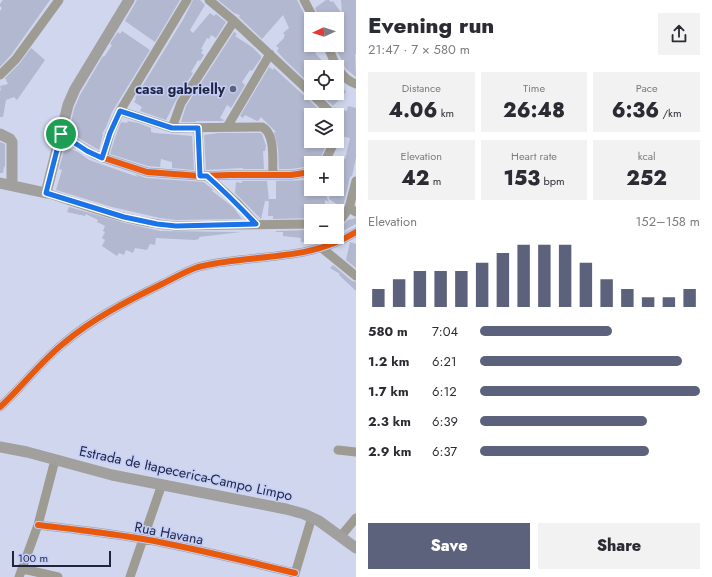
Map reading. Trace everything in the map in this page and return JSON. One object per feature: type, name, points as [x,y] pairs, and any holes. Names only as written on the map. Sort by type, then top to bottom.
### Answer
[{"type":"main road","points":[[0,183],[46,193],[68,105],[129,0]]},
{"type":"main road","points":[[0,134],[10,139],[12,142],[12,185]]},
{"type":"main road","name":"Estrada de Itapecerica-Campo Limpo","points":[[0,448],[27,452],[97,472],[286,509],[312,517],[356,548]]},
{"type":"street","points":[[0,75],[16,59],[59,0]]},
{"type":"street","points":[[102,158],[110,133],[120,111],[187,0]]},
{"type":"street","points":[[209,0],[234,21],[304,86]]},
{"type":"street","points":[[304,0],[310,12]]},
{"type":"street","points":[[172,128],[181,103],[234,21]]},
{"type":"street","points":[[330,52],[339,71],[345,78],[356,84]]},
{"type":"street","points":[[227,127],[270,54]]},
{"type":"street","points":[[318,100],[326,108]]},
{"type":"street","points":[[120,111],[172,128],[247,126],[266,128],[271,139],[273,175]]},
{"type":"street","points":[[198,128],[203,176],[237,204],[256,224]]},
{"type":"street","points":[[61,134],[82,148],[102,158],[147,172],[203,176],[291,175],[304,173]]},
{"type":"street","points":[[344,217],[353,210],[356,181]]},
{"type":"street","points":[[46,193],[124,217],[157,224],[176,226],[304,224]]},
{"type":"street","points":[[0,407],[63,343],[113,310],[140,295],[200,267],[308,252],[338,243],[356,232]]},
{"type":"street","points":[[323,248],[356,276]]},
{"type":"street","points":[[338,450],[356,452]]},
{"type":"street","points":[[55,460],[38,525],[21,573],[58,577]]},
{"type":"street","points":[[130,577],[162,484]]},
{"type":"street","points":[[294,575],[312,517]]},
{"type":"street","points":[[341,536],[356,518]]},
{"type":"street","name":"Rua Havana","points":[[38,525],[88,531],[207,552],[294,575]]},
{"type":"building","points":[[3,0],[50,0],[11,55],[0,67],[0,11],[2,8],[0,4]]},
{"type":"building","points":[[137,0],[180,0],[155,42],[125,21]]},
{"type":"building","points":[[193,0],[200,0],[205,5],[190,30],[193,33],[210,13],[214,16],[216,14],[226,22],[216,38],[211,35],[209,39],[207,38],[201,49],[203,50],[201,53],[204,55],[200,61],[198,60],[191,72],[193,73],[176,100],[166,120],[140,111],[142,107],[134,102],[136,99],[135,98],[184,18]]},
{"type":"building","points":[[218,0],[297,0],[304,14],[304,52],[316,52],[315,53],[322,60],[304,60],[304,78],[277,51],[279,48],[276,46],[284,38],[285,35],[283,33],[289,28],[283,15],[262,39],[239,17],[240,15],[234,13]]},
{"type":"building","points":[[326,0],[329,0],[331,2],[333,1],[341,12],[317,12],[315,8]]},
{"type":"building","points":[[341,0],[356,0],[356,77],[346,69],[344,60],[342,60],[338,52],[344,52],[344,12],[342,12]]},
{"type":"building","points":[[122,31],[150,50],[112,112],[102,134],[99,150],[69,131],[74,109],[80,95],[103,56],[104,57],[112,45],[110,44],[113,39],[118,32],[120,34]]},
{"type":"building","points":[[234,32],[237,34],[235,36],[252,47],[261,56],[261,58],[242,82],[245,85],[231,108],[227,105],[220,118],[224,120],[223,121],[181,122],[186,106]]},
{"type":"building","points":[[31,48],[45,60],[17,100],[14,97],[6,100],[3,117],[0,117],[0,86],[8,84],[5,78],[20,63]]},
{"type":"building","points":[[269,67],[273,70],[274,68],[304,96],[304,100],[309,100],[317,108],[304,108],[304,148],[325,148],[321,156],[304,156],[304,167],[279,169],[278,148],[274,132],[276,132],[261,117],[257,121],[245,115],[243,118],[240,116]]},
{"type":"building","points":[[327,100],[339,100],[333,106]]},
{"type":"building","points":[[348,106],[356,108],[356,157],[344,203],[336,204],[329,199],[330,196],[344,196],[344,159],[350,138],[344,137],[344,110],[347,111]]},
{"type":"building","points":[[128,121],[151,128],[151,132],[155,133],[192,136],[194,170],[172,168],[172,162],[161,159],[160,167],[148,166],[110,154],[121,122],[127,123]]},
{"type":"building","points":[[218,133],[262,134],[266,146],[265,151],[263,151],[264,169],[243,168],[206,170],[204,135]]},
{"type":"building","points":[[0,142],[5,144],[5,167],[4,166],[3,173],[0,173]]},
{"type":"building","points":[[65,147],[78,152],[89,160],[138,177],[135,174],[146,178],[203,182],[233,207],[242,219],[176,220],[160,218],[112,207],[56,190],[62,170],[59,169]]},
{"type":"building","points":[[304,180],[304,196],[326,196],[329,202],[325,200],[325,204],[304,204],[304,218],[273,219],[273,216],[268,216],[269,199],[276,199],[276,181]]},
{"type":"building","points":[[242,181],[267,181],[269,201],[265,201],[261,219],[235,193],[236,182],[242,183]]},
{"type":"building","points":[[69,207],[160,231],[241,232],[199,237],[199,239],[195,240],[156,238],[155,245],[150,244],[147,250],[135,248],[133,253],[126,250],[124,255],[119,253],[117,256],[102,246],[105,240],[102,238],[105,232],[103,231],[105,226],[97,222],[98,220],[86,214],[85,216],[67,212]]},
{"type":"building","points":[[356,218],[356,224],[344,230],[344,224],[348,220]]},
{"type":"building","points":[[304,230],[304,242],[301,242],[301,238],[283,236],[283,232],[275,231]]},
{"type":"building","points":[[350,242],[356,244],[356,268],[346,260]]},
{"type":"building","points":[[333,265],[352,281],[356,282],[356,291],[339,275],[340,274],[330,268]]},
{"type":"cycle path","points":[[61,134],[95,155],[147,172],[200,176],[291,175],[304,173]]},
{"type":"cycle path","points":[[0,407],[55,350],[86,326],[111,310],[189,270],[218,263],[278,256],[318,249],[337,242],[356,232]]},
{"type":"cycle path","points":[[38,525],[143,539],[295,573]]},
{"type":"place","name":"casa gabrielly","points":[[233,89]]},
{"type":"route","points":[[120,111],[172,128],[198,128],[200,176],[207,176],[256,224],[176,226],[142,222],[46,193],[61,134],[87,151],[102,158],[110,133],[120,111]]}]
